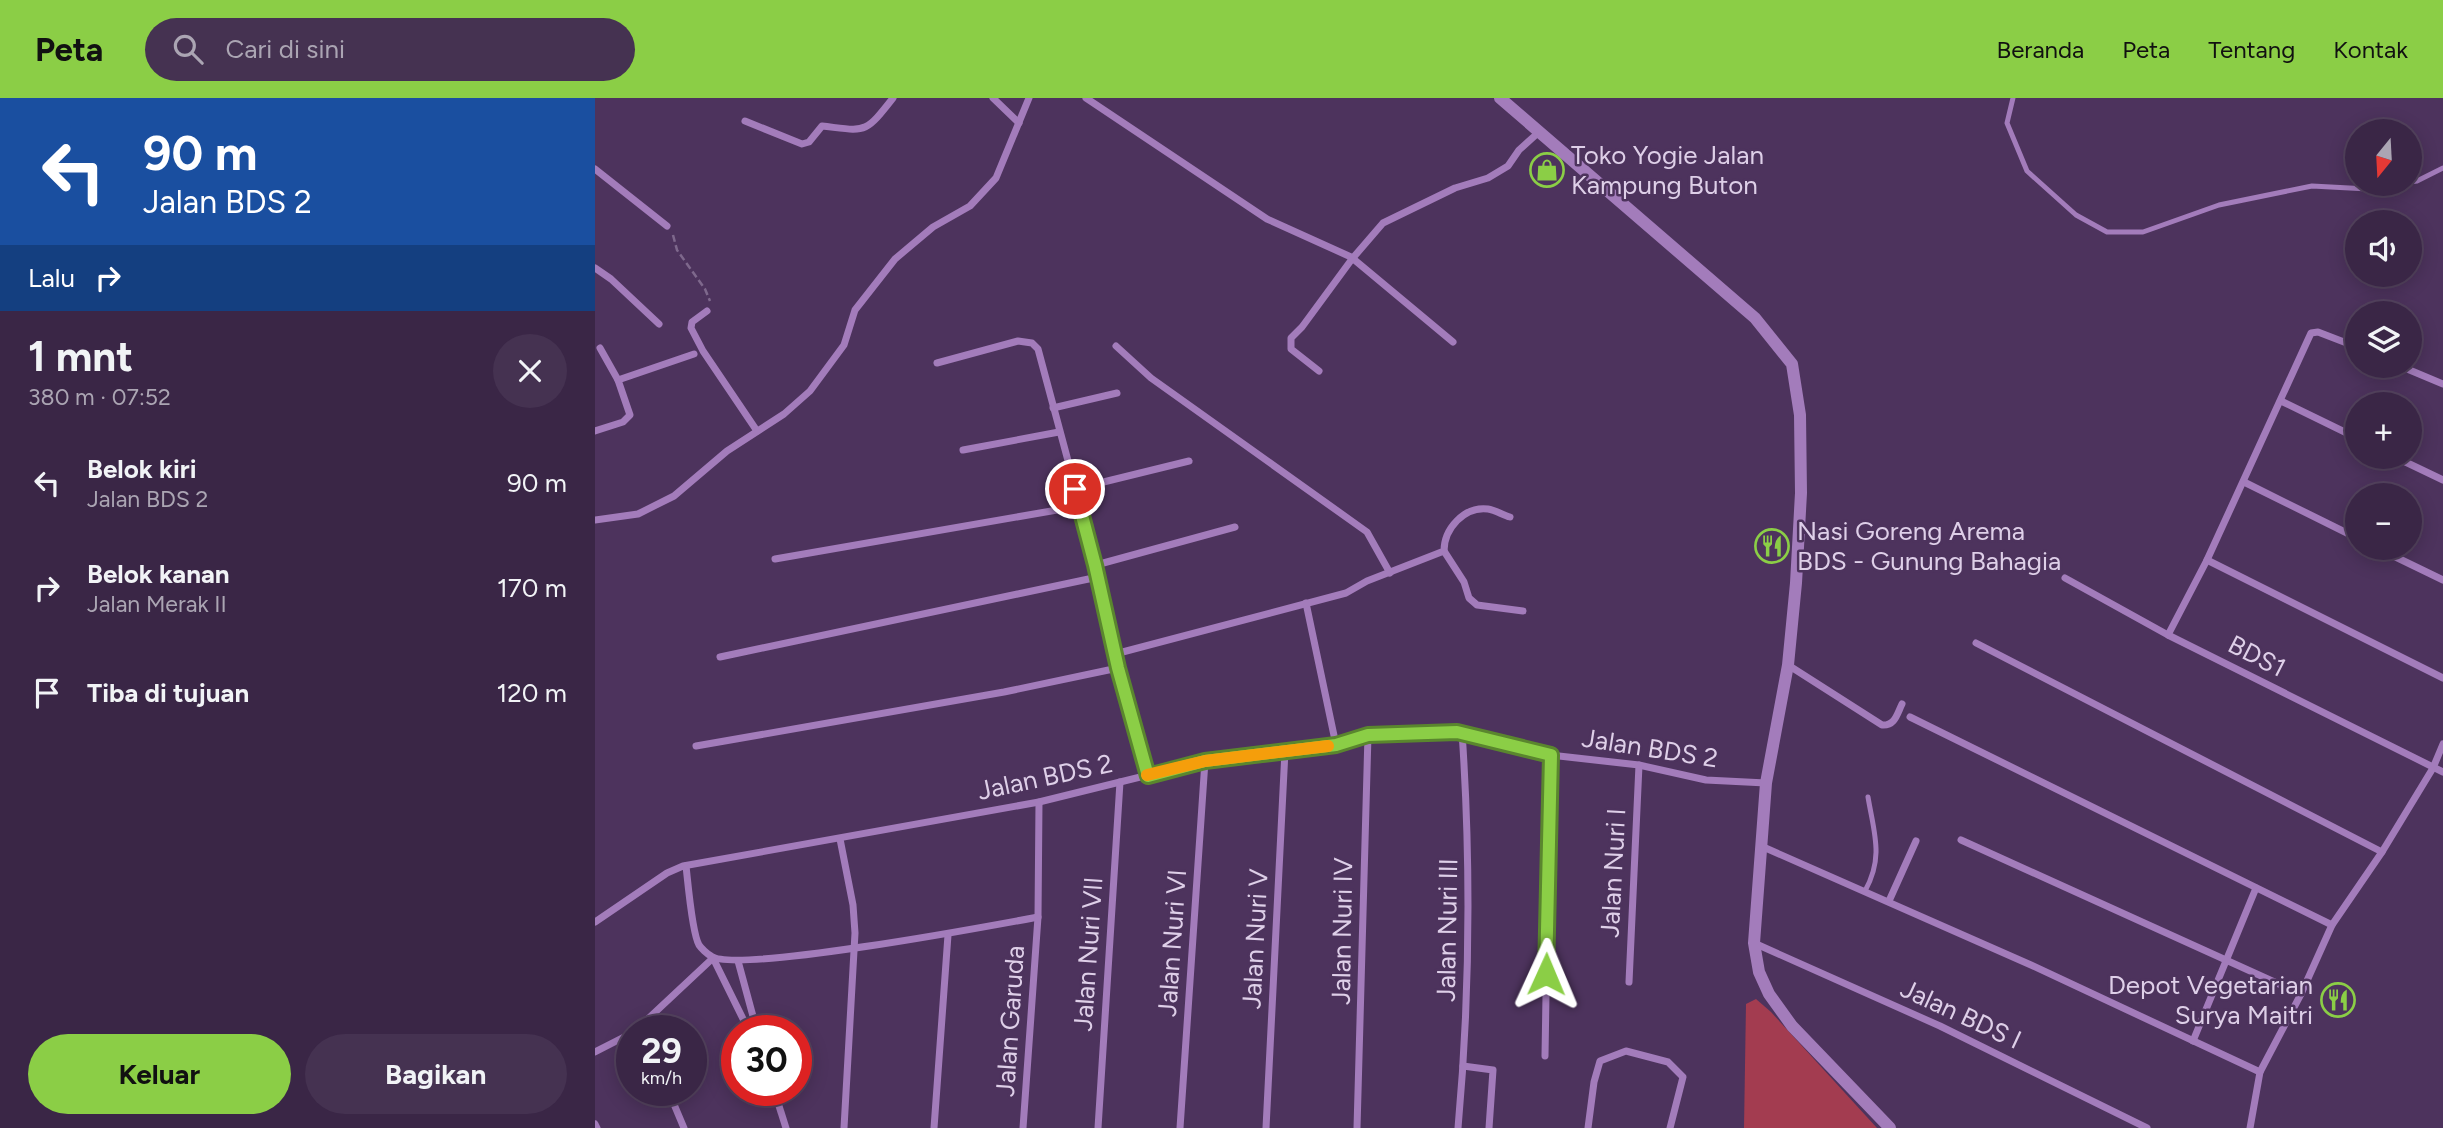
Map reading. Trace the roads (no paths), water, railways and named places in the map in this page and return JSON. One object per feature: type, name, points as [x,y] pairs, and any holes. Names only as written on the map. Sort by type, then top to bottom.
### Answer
[{"type":"street","points":[[745,121],[802,144],[809,142],[822,126],[849,131],[871,124],[893,98]]},
{"type":"street","points":[[993,98],[1019,123]]},
{"type":"street","points":[[595,520],[638,514],[674,496],[727,451],[784,414],[810,391],[843,345],[855,310],[895,259],[933,227],[970,206],[996,178],[1029,98]]},
{"type":"street","points":[[1086,98],[1267,219],[1352,258],[1453,342]]},
{"type":"street","points":[[1500,98],[1755,318],[1792,364],[1800,415],[1801,493],[1788,665],[1766,783],[1754,943],[1759,972],[1769,994],[1792,1026],[1890,1128]]},
{"type":"street","points":[[1319,371],[1291,349],[1291,338],[1352,258],[1383,223],[1455,188],[1498,172],[1508,166],[1519,150],[1539,132]]},
{"type":"street","points":[[595,169],[667,226]]},
{"type":"street","points":[[595,268],[611,279],[659,324]]},
{"type":"street","points":[[707,311],[692,322],[691,328],[703,351],[757,431]]},
{"type":"street","points":[[2168,635],[2207,560],[2312,333],[2318,332],[2345,343]]},
{"type":"street","points":[[937,363],[1018,341],[1033,343],[1038,349],[1095,565],[1118,668],[1148,776]]},
{"type":"street","points":[[1117,346],[1151,378],[1367,532],[1390,573]]},
{"type":"street","points":[[595,431],[624,422],[630,415],[618,380],[600,348]]},
{"type":"street","points":[[618,380],[694,354]]},
{"type":"street","points":[[2422,375],[2443,384]]},
{"type":"street","points":[[1053,408],[1117,393]]},
{"type":"street","points":[[2281,401],[2345,432]]},
{"type":"street","points":[[963,450],[1059,432]]},
{"type":"street","points":[[1075,489],[1189,461]]},
{"type":"street","points":[[2420,469],[2443,480]]},
{"type":"street","points":[[2244,482],[2345,532]]},
{"type":"street","points":[[775,559],[1080,506]]},
{"type":"street","points":[[1510,517],[1488,509],[1473,511],[1450,527],[1444,538],[1444,551],[1464,582],[1469,598],[1477,606],[1523,611]]},
{"type":"street","points":[[1095,565],[1235,527]]},
{"type":"street","points":[[1115,654],[1346,593],[1367,581],[1444,551]]},
{"type":"street","points":[[2207,560],[2443,678]]},
{"type":"street","points":[[2402,560],[2443,580]]},
{"type":"street","points":[[720,657],[1098,577]]},
{"type":"street","name":"BDS1","points":[[2065,578],[2168,635],[2443,772]]},
{"type":"street","points":[[1306,603],[1336,745]]},
{"type":"street","points":[[1976,643],[2382,852]]},
{"type":"street","points":[[1788,665],[1882,725],[1888,726],[1893,722],[1902,704]]},
{"type":"street","points":[[696,746],[1004,692],[1118,668]]},
{"type":"street","points":[[1910,717],[2332,925]]},
{"type":"street","name":"Jalan BDS 2","points":[[595,922],[667,873],[686,866],[1039,802],[1205,761],[1336,745],[1368,735],[1462,732],[1551,755],[1639,765],[1706,780],[1766,783]]},
{"type":"street","name":"Jalan Nuri III","points":[[1458,1128],[1468,1002],[1468,827],[1462,732]]},
{"type":"street","name":"Jalan Nuri IV","points":[[1357,1128],[1368,735]]},
{"type":"street","points":[[2250,1128],[2260,1072],[2301,994],[2332,925],[2382,852],[2434,768],[2443,744]]},
{"type":"street","name":"Jalan Nuri V","points":[[1266,1128],[1285,751]]},
{"type":"street","points":[[1545,1056],[1551,755]]},
{"type":"street","name":"Jalan Nuri VI","points":[[1180,1128],[1205,761]]},
{"type":"street","name":"Jalan Nuri I","points":[[1629,982],[1639,765]]},
{"type":"street","name":"Jalan Nuri VII","points":[[1098,1128],[1120,782]]},
{"type":"street","name":"Jalan Garuda","points":[[1023,1128],[1038,916],[1039,802]]},
{"type":"street","points":[[840,839],[853,905],[855,933],[844,1128]]},
{"type":"street","points":[[1961,840],[2301,994]]},
{"type":"street","points":[[1889,901],[1916,841]]},
{"type":"street","points":[[1761,846],[1889,901],[2260,1072]]},
{"type":"street","points":[[686,866],[699,944],[713,958],[741,1015]]},
{"type":"street","points":[[2193,1041],[2224,960],[2256,888]]},
{"type":"street","points":[[713,958],[738,961],[853,948],[948,935],[1038,916]]},
{"type":"street","points":[[934,1128],[948,935]]},
{"type":"street","name":"Jalan BDS I","points":[[1754,943],[1940,1026],[2147,1128]]},
{"type":"street","points":[[654,1015],[713,958]]},
{"type":"street","points":[[738,961],[753,1015]]},
{"type":"street","points":[[595,1052],[616,1041]]},
{"type":"street","points":[[1588,1128],[1594,1082],[1601,1061],[1626,1051],[1668,1062],[1683,1077],[1670,1128]]},
{"type":"street","points":[[1463,1066],[1493,1070],[1489,1128]]},
{"type":"street","points":[[675,1106],[684,1128]]},
{"type":"street","points":[[779,1106],[786,1128]]},
{"type":"lane","points":[[2013,98],[2007,122],[2027,172],[2076,215],[2107,232],[2143,232],[2219,205],[2312,186],[2345,188]]},
{"type":"lane","points":[[2422,178],[2443,168]]},
{"type":"lane","points":[[1865,891],[1875,873],[1877,858],[1868,797]]},
{"type":"place","name":"Toko Yogie Jalan Kampung Buton","points":[[1547,170]]},
{"type":"place","name":"Nasi Goreng Arema BDS - Gunung Bahagia","points":[[1772,546]]},
{"type":"place","name":"Depot Vegetarian Surya Maitri","points":[[2338,1000]]}]
